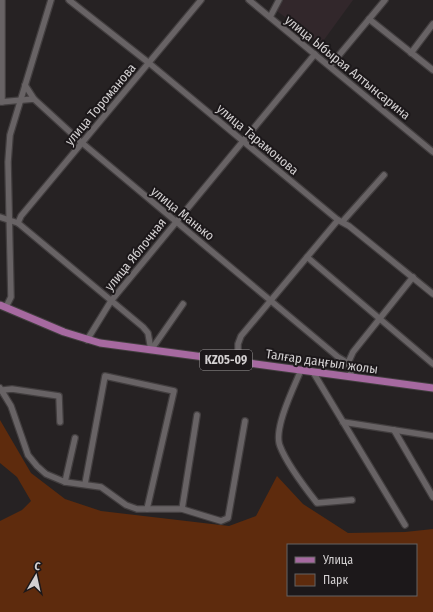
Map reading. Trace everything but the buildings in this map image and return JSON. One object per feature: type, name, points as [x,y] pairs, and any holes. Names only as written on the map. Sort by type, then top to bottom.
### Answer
[{"type":"main road","name":"Талғар даңғыл жолы","points":[[3,306],[36,321],[87,340],[433,388]]},
{"type":"street","points":[[2,0],[1,102],[34,99]]},
{"type":"street","points":[[3,306],[11,296],[8,162],[10,135],[51,0]]},
{"type":"street","name":"улица Тарамонова","points":[[69,0],[149,62],[340,221],[433,294]]},
{"type":"street","name":"улица Тороманова","points":[[18,224],[21,216],[81,142],[201,0]]},
{"type":"street","name":"улица Ыбырая Алтынсарина","points":[[249,0],[433,152]]},
{"type":"street","points":[[270,17],[279,0]]},
{"type":"street","points":[[330,66],[385,0]]},
{"type":"street","points":[[369,19],[433,70]]},
{"type":"street","points":[[411,53],[433,24]]},
{"type":"street","name":"улица Яблочная","points":[[87,340],[111,301],[315,54]]},
{"type":"street","name":"улица Манько","points":[[25,85],[34,99],[81,142],[270,301],[338,357],[348,363]]},
{"type":"street","points":[[238,362],[239,340],[307,257],[384,175]]},
{"type":"street","points":[[0,217],[18,224],[146,330],[151,350]]},
{"type":"street","points":[[307,257],[433,364]]},
{"type":"street","points":[[352,377],[348,363],[357,346],[378,318],[413,277]]},
{"type":"street","points":[[151,350],[183,304]]},
{"type":"street","points":[[301,370],[285,407],[280,428],[279,446],[304,486],[317,503],[352,500]]},
{"type":"street","points":[[313,372],[405,525]]},
{"type":"street","points":[[85,484],[105,376],[174,391],[147,509]]},
{"type":"street","points":[[60,422],[59,396],[12,389],[1,389],[16,419],[28,455],[46,474],[65,482],[101,487],[126,505],[137,509],[182,509],[221,521],[228,518],[245,421]]},
{"type":"street","points":[[182,509],[197,416]]},
{"type":"street","points":[[343,422],[433,436]]},
{"type":"street","points":[[394,430],[433,496]]},
{"type":"street","points":[[65,482],[75,438]]},
{"type":"shaded area","points":[[283,0],[353,0],[321,44],[277,11]]},
{"type":"green space","points":[[0,420],[31,473],[65,499],[101,511],[229,526],[256,516],[277,476],[303,504],[348,533],[405,532],[433,529],[433,612],[0,612],[0,521],[22,510],[31,501],[17,477],[0,463]]}]
